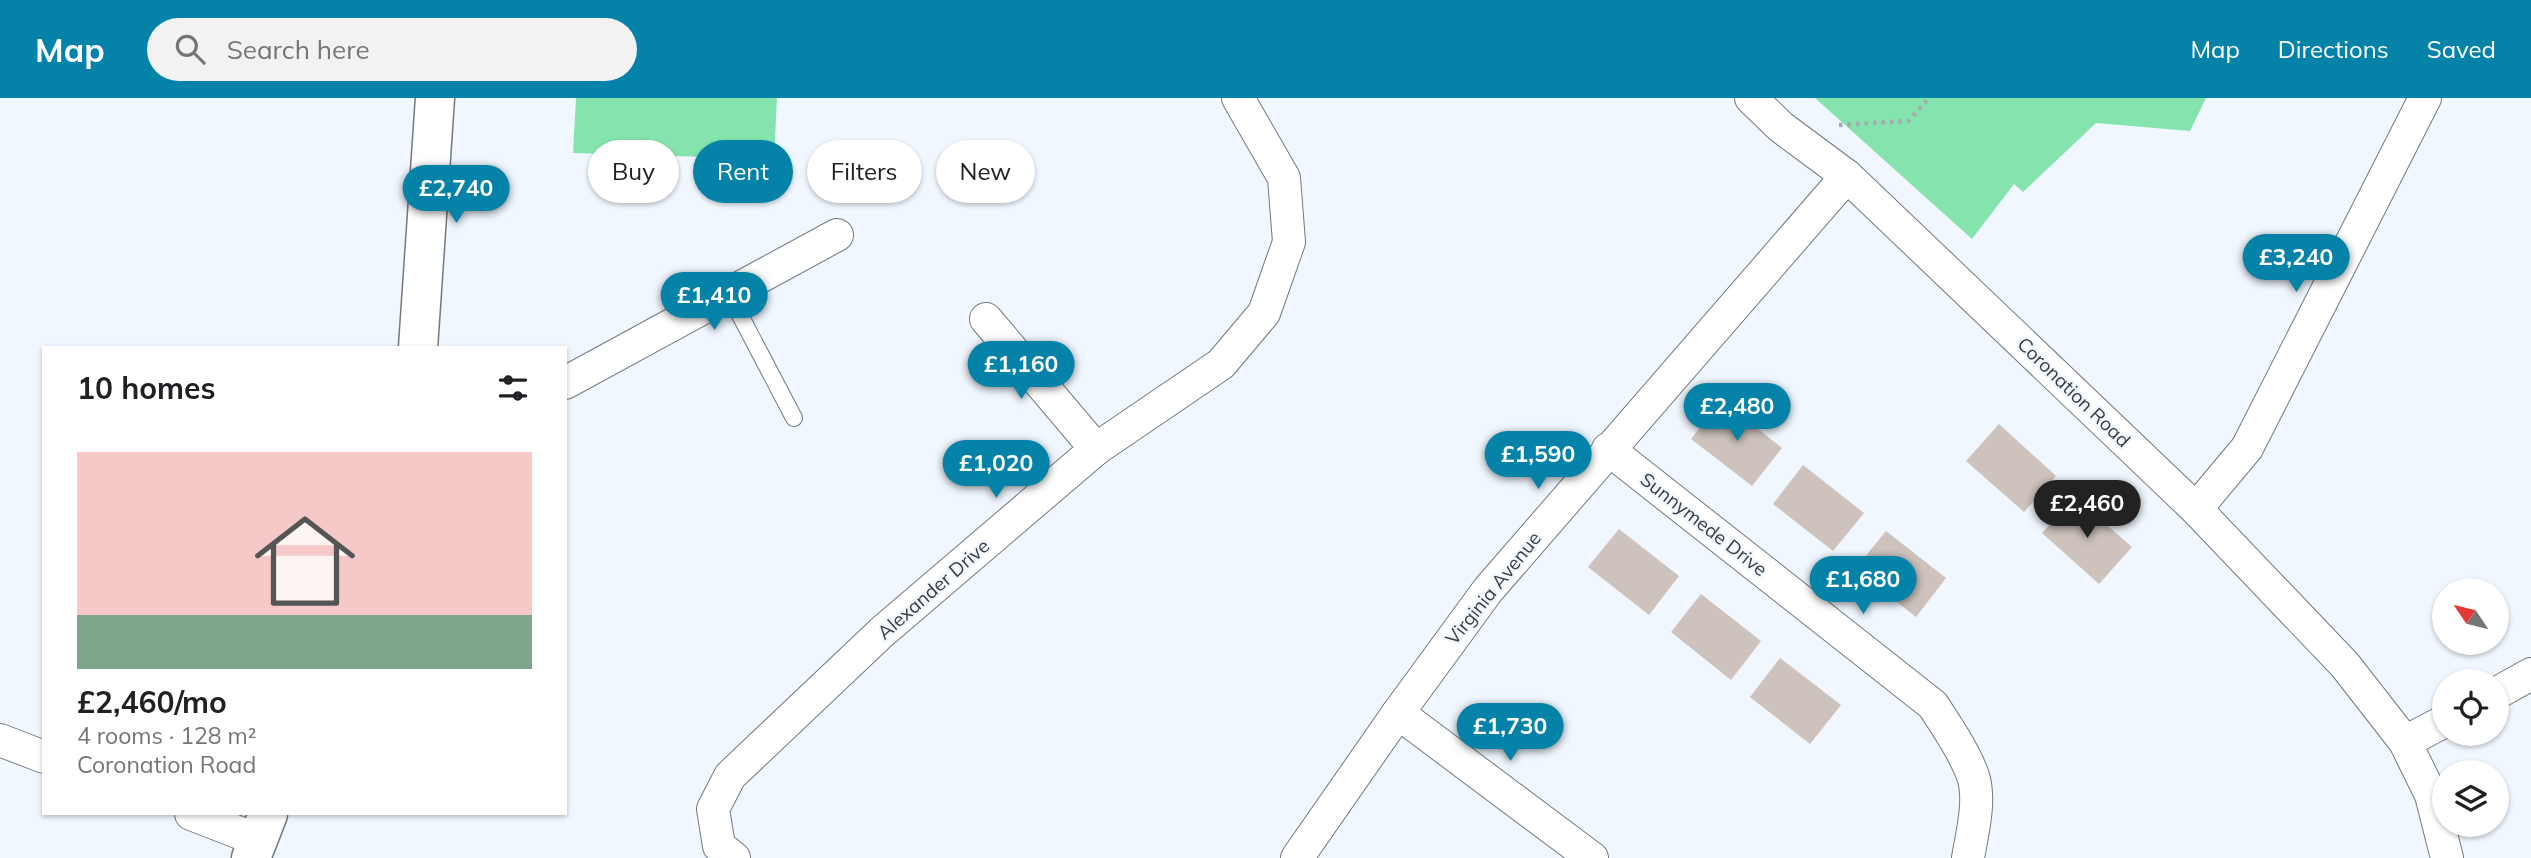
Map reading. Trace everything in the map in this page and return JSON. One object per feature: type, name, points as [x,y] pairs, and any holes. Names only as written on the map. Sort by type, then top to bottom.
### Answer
[{"type":"main road","points":[[418,346],[435,98]]},
{"type":"street","name":"Alexander Drive","points":[[734,858],[719,846],[713,809],[730,776],[882,632],[1096,449],[1222,364],[1264,313],[1289,242],[1284,178],[1238,98]]},
{"type":"street","name":"Coronation Road","points":[[1751,98],[1781,127],[1847,176],[2196,509],[2345,665],[2406,742],[2431,795],[2447,858]]},
{"type":"street","points":[[2196,509],[2247,448],[2425,98]]},
{"type":"street","name":"Virginia Avenue","points":[[1297,858],[1398,712],[1488,590],[1847,176]]},
{"type":"street","points":[[567,382],[837,235]]},
{"type":"street","points":[[986,319],[1096,449]]},
{"type":"street","name":"Sunnymede Drive","points":[[1608,449],[1933,705],[1956,740],[1974,779],[1975,817],[1968,858]]},
{"type":"street","points":[[2509,686],[2531,674]]},
{"type":"street","points":[[1398,712],[1591,858]]},
{"type":"street","points":[[2406,742],[2432,728]]},
{"type":"street","points":[[0,740],[42,756]]},
{"type":"street","points":[[194,815],[259,837]]},
{"type":"lane","points":[[729,294],[794,418]]},
{"type":"path","points":[[1781,127],[1908,121],[1929,98]]},
{"type":"green space","points":[[576,98],[777,98],[775,140],[693,140],[693,157],[679,156],[679,140],[588,140],[588,153],[573,153]]},
{"type":"green space","points":[[1815,98],[2206,98],[2190,131],[2096,123],[2023,192],[2014,184],[1972,239]]},
{"type":"building","points":[[1722,400],[1782,448],[1752,486],[1691,439]]},
{"type":"building","points":[[1999,424],[2056,476],[2024,512],[1966,461]]},
{"type":"building","points":[[1803,465],[1864,513],[1833,551],[1773,504]]},
{"type":"building","points":[[2075,497],[2132,547],[2099,584],[2042,533]]},
{"type":"building","points":[[1619,529],[1679,576],[1649,615],[1588,567]]},
{"type":"building","points":[[1886,531],[1946,578],[1916,617],[1855,569]]},
{"type":"building","points":[[1701,594],[1761,641],[1731,680],[1671,632]]},
{"type":"building","points":[[1780,658],[1841,705],[1810,744],[1750,697]]}]
